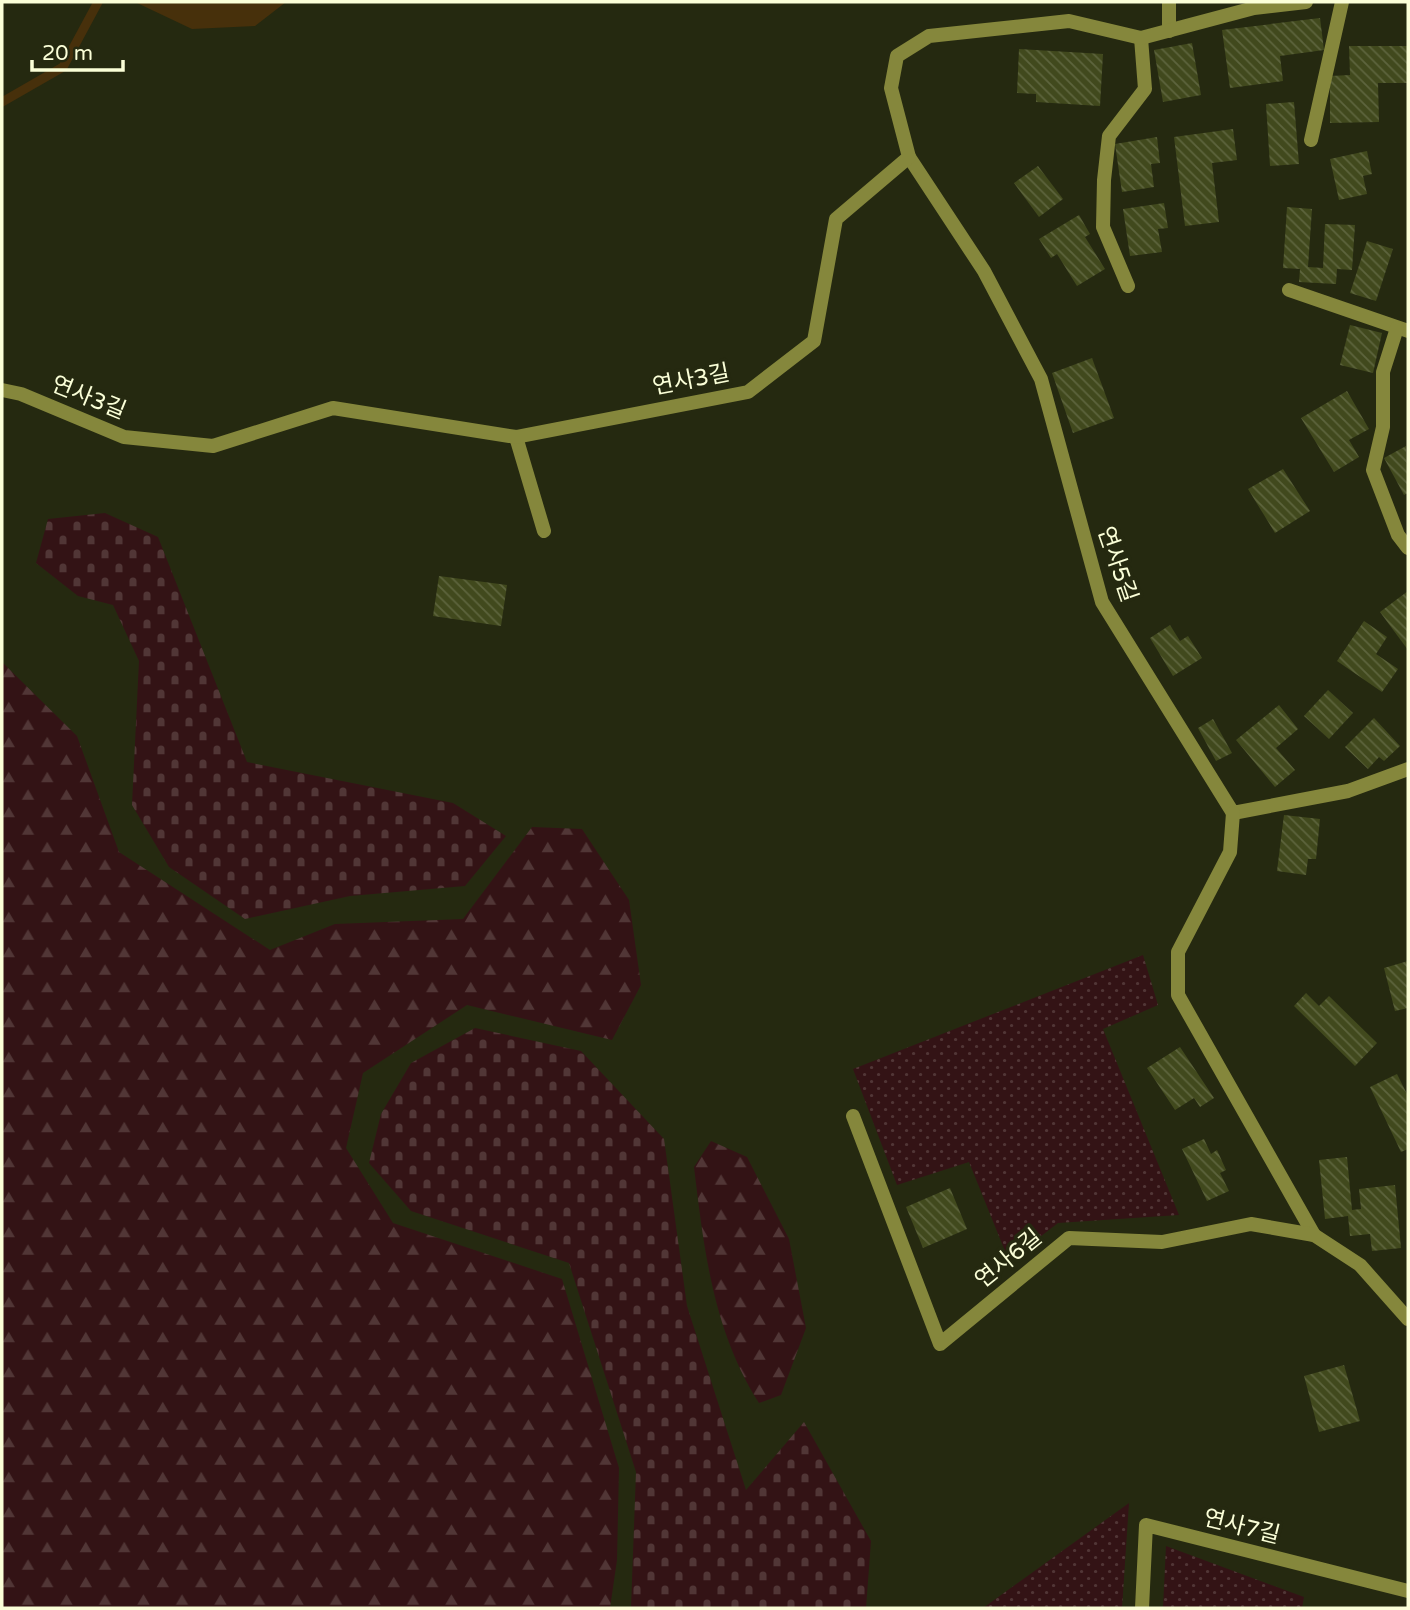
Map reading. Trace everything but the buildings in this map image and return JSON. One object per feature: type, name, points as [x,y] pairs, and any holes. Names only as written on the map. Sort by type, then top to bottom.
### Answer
[{"type":"street","points":[[1169,2],[1169,31]]},
{"type":"street","points":[[909,157],[891,88],[897,56],[929,36],[1069,21],[1141,38],[1254,8],[1306,2]]},
{"type":"street","points":[[1311,140],[1342,2]]},
{"type":"street","points":[[1128,286],[1103,227],[1104,180],[1109,136],[1145,89],[1141,38]]},
{"type":"street","name":"연사3길","points":[[2,390],[22,394],[124,437],[213,446],[333,408],[516,436],[748,392],[814,341],[836,219],[909,157]]},
{"type":"street","name":"연사5길","points":[[909,157],[985,271],[1041,379],[1102,602],[1233,813]]},
{"type":"street","points":[[1289,290],[1403,329],[1383,372],[1383,427],[1373,470],[1398,535],[1408,548]]},
{"type":"street","points":[[516,436],[544,531]]},
{"type":"street","points":[[1314,1236],[1178,995],[1178,952],[1230,852],[1233,813],[1348,792],[1408,769]]},
{"type":"street","name":"연사6길","points":[[853,1116],[940,1344],[1069,1238],[1163,1242],[1251,1224],[1314,1236],[1360,1265],[1408,1319]]},
{"type":"street","name":"연사7길","points":[[1142,1608],[1146,1525],[1408,1591]]},
{"type":"green space","points":[[105,513],[158,537],[247,762],[453,803],[506,836],[465,886],[350,896],[245,919],[169,867],[132,805],[139,661],[113,605],[78,596],[36,563],[48,519]]},
{"type":"green space","points":[[2,662],[77,736],[119,852],[270,950],[335,924],[463,919],[532,827],[582,829],[629,900],[641,985],[612,1040],[467,1005],[363,1073],[346,1148],[393,1223],[562,1279],[619,1468],[617,1560],[610,1608],[2,1608]]},
{"type":"green space","points":[[1143,955],[1158,1005],[1103,1029],[1179,1215],[1058,1223],[1009,1261],[969,1162],[897,1185],[853,1069]]},
{"type":"green space","points":[[475,1028],[581,1051],[664,1139],[687,1306],[746,1490],[804,1422],[871,1541],[866,1608],[631,1608],[636,1472],[569,1263],[411,1211],[369,1163],[381,1114],[411,1063]]},
{"type":"green space","points":[[711,1141],[747,1157],[789,1239],[806,1328],[781,1395],[759,1403],[743,1376],[731,1347],[713,1289],[707,1259],[694,1167]]},
{"type":"green space","points":[[1129,1503],[1122,1608],[983,1608]]},
{"type":"green space","points":[[1166,1546],[1304,1597],[1302,1608],[1163,1608]]},
{"type":"shaded area","points":[[135,2],[286,2],[255,26],[192,29]]},
{"type":"waterway","points":[[2,102],[63,67],[98,2]]}]
